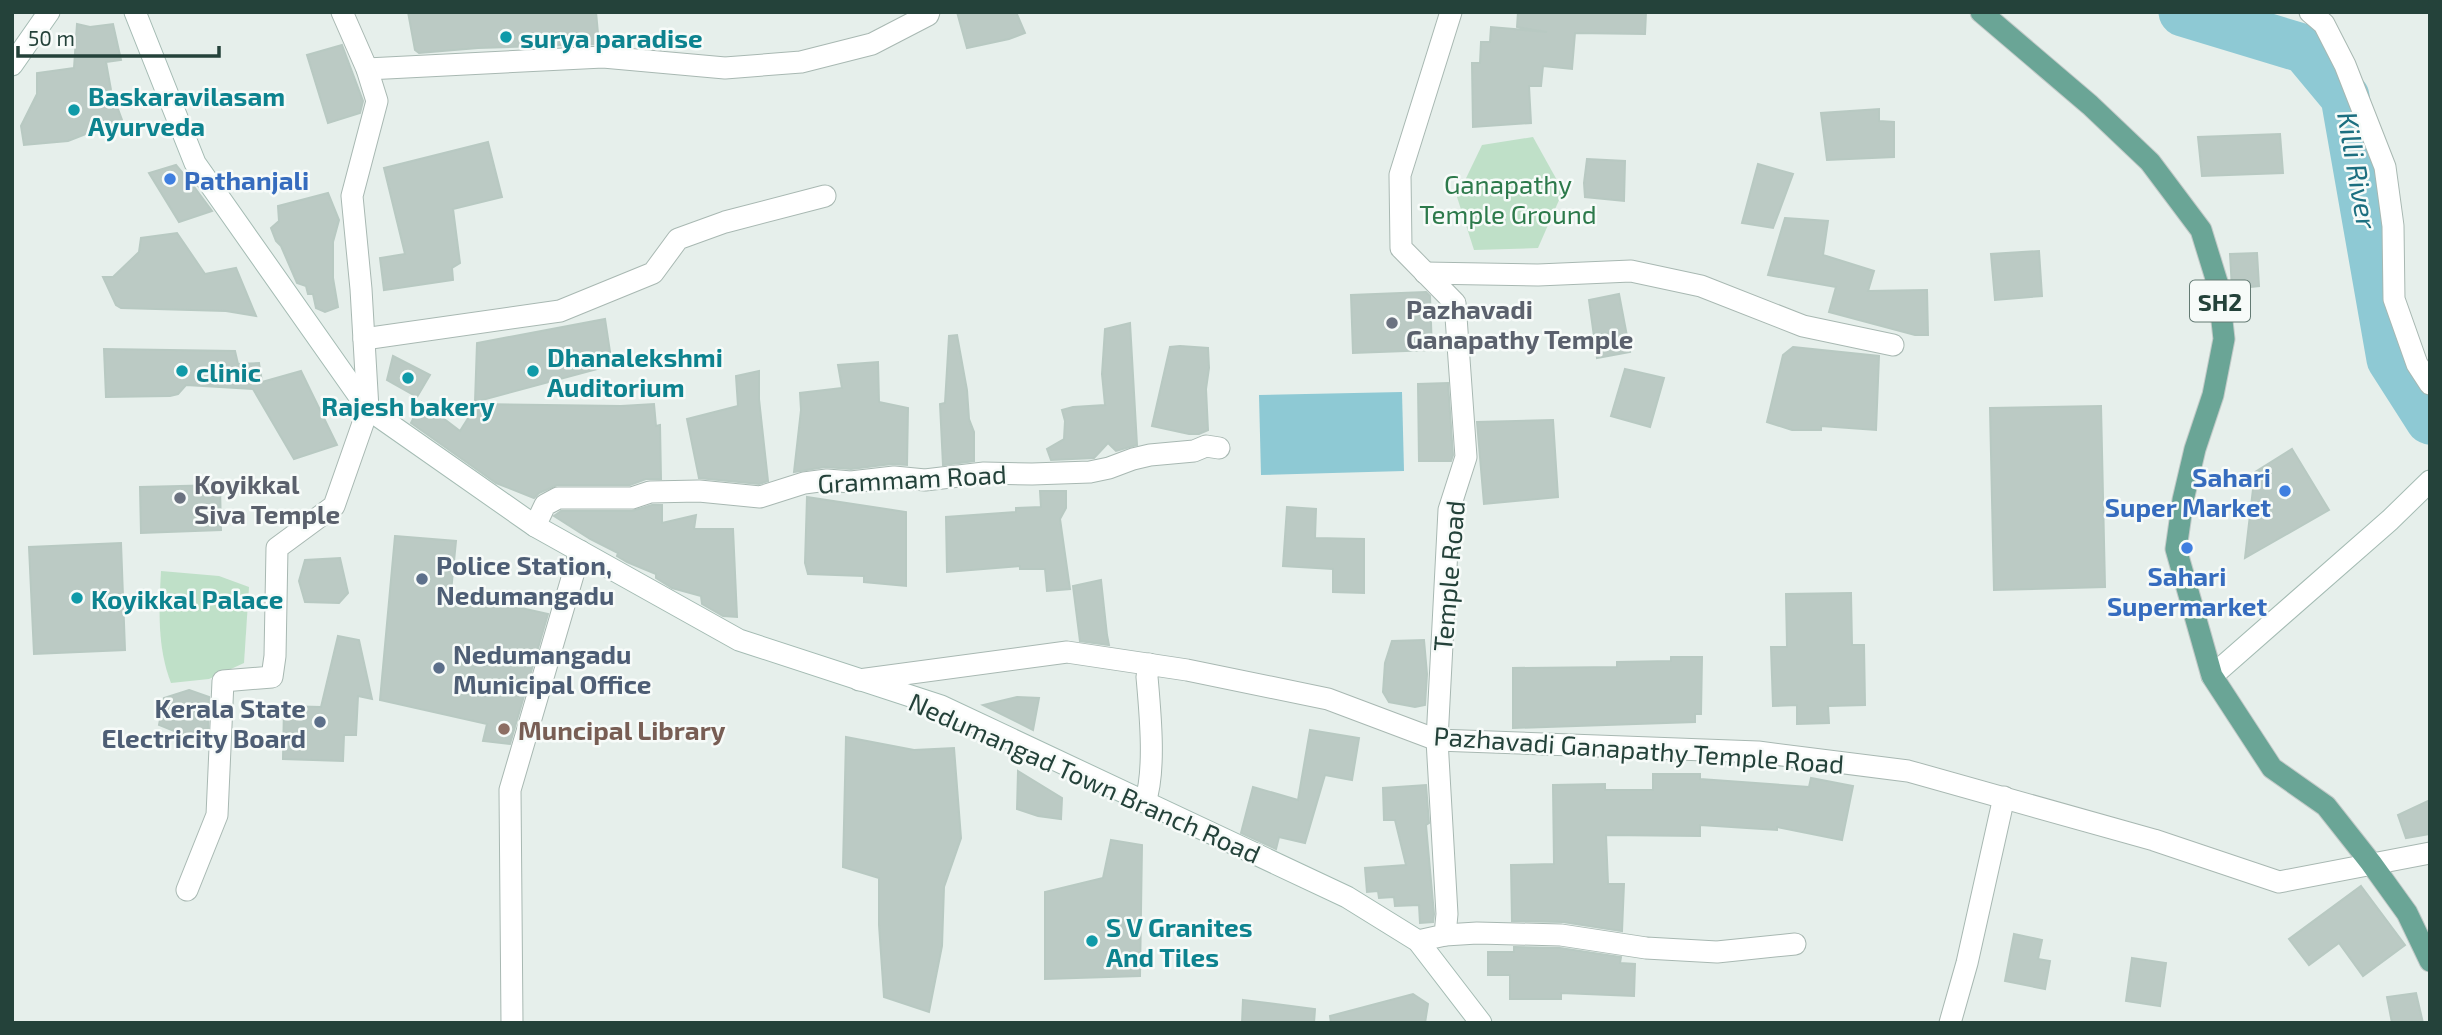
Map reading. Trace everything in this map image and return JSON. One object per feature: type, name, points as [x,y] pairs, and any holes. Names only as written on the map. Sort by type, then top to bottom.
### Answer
[{"type":"main road","name":"SH2","points":[[1981,12],[2090,105],[2150,162],[2201,230],[2218,285],[2224,339],[2213,395],[2194,449],[2176,549],[2212,676],[2272,768],[2326,806],[2371,863],[2407,913],[2430,961]]},
{"type":"street","points":[[12,65],[49,12]]},
{"type":"street","name":"Nedumangad Town Branch Road","points":[[135,12],[195,163],[368,410],[535,526],[739,640],[941,706],[1347,897],[1418,941],[1481,1023]]},
{"type":"street","points":[[187,890],[217,814],[223,681],[272,677],[275,656],[277,548],[334,506],[368,410],[352,197],[377,101],[367,69],[342,12]]},
{"type":"street","points":[[367,69],[603,57],[725,68],[801,62],[872,44],[928,15],[929,12]]},
{"type":"street","name":"Temple Road","points":[[1445,935],[1447,914],[1437,740],[1449,510],[1466,457],[1455,303],[1401,248],[1400,175],[1451,12]]},
{"type":"street","points":[[2310,12],[2324,24],[2345,65],[2385,167],[2393,226],[2393,299],[2417,364],[2430,384]]},
{"type":"street","points":[[364,339],[560,311],[653,273],[678,239],[725,222],[825,196]]},
{"type":"street","points":[[1425,273],[1538,275],[1631,271],[1701,286],[1803,326],[1893,345]]},
{"type":"street","name":"Grammam Road","points":[[535,526],[545,505],[558,498],[632,498],[650,492],[699,491],[760,497],[804,483],[827,480],[851,482],[894,477],[925,480],[985,473],[1090,472],[1133,458],[1194,451],[1206,446],[1219,448]]},
{"type":"street","points":[[2212,676],[2390,520],[2430,481]]},
{"type":"street","points":[[513,1023],[510,790],[580,551]]},
{"type":"street","name":"Pazhavadi Ganapathy Temple Road","points":[[859,680],[1067,652],[1149,664],[1328,699],[1437,740],[1758,752],[1908,771],[2154,840],[2279,882],[2430,853]]},
{"type":"street","points":[[1145,802],[1149,791],[1151,762],[1147,677],[1149,664]]},
{"type":"street","points":[[1950,1023],[1967,963],[2004,797]]},
{"type":"street","points":[[1418,941],[1445,935],[1477,933],[1561,935],[1646,947],[1717,952],[1795,944]]},
{"type":"green space","name":"Ganapathy Temple Ground","points":[[1533,137],[1563,191],[1538,248],[1474,250],[1457,197],[1482,145]]},
{"type":"green space","points":[[161,571],[219,576],[249,587],[244,663],[209,679],[171,683],[161,642]]},
{"type":"water","points":[[1402,392],[1404,471],[1261,475],[1259,395]]},
{"type":"building","name":"surya paradise","points":[[408,12],[596,12],[599,44],[419,53],[415,50]]},
{"type":"building","points":[[957,12],[1016,12],[1025,33],[967,48]]},
{"type":"building","points":[[1518,12],[1646,12],[1645,34],[1575,33],[1572,69],[1543,66],[1541,86],[1529,86],[1531,123],[1473,127],[1472,63],[1480,63],[1481,42],[1490,42],[1491,27],[1547,32],[1517,27]]},
{"type":"building","points":[[77,24],[90,27],[113,24],[121,60],[106,62],[111,90],[122,120],[68,141],[24,145],[21,126],[37,94],[37,73],[74,68]]},
{"type":"building","points":[[342,45],[363,101],[360,113],[328,123],[307,55]]},
{"type":"building","points":[[1879,109],[1879,121],[1894,122],[1894,157],[1827,160],[1821,113]]},
{"type":"building","points":[[2280,134],[2283,173],[2202,176],[2198,137]]},
{"type":"building","points":[[488,142],[502,197],[453,209],[460,263],[452,268],[453,280],[384,290],[380,258],[405,254],[384,168]]},
{"type":"building","points":[[1587,159],[1625,161],[1624,201],[1585,197]]},
{"type":"building","points":[[1758,164],[1793,174],[1773,228],[1742,223]]},
{"type":"building","points":[[176,165],[212,211],[179,222],[149,173]]},
{"type":"building","points":[[328,193],[339,220],[333,242],[333,278],[338,307],[325,312],[316,308],[313,294],[308,294],[306,286],[297,283],[271,228],[279,221],[278,206]]},
{"type":"building","points":[[1785,218],[1828,221],[1823,255],[1874,271],[1868,291],[1927,290],[1928,335],[1915,335],[1829,312],[1836,287],[1768,275]]},
{"type":"building","points":[[177,233],[205,274],[236,268],[256,316],[226,311],[121,308],[116,305],[103,277],[113,277],[139,252],[141,238]]},
{"type":"building","points":[[2039,251],[2042,296],[1995,300],[1991,254]]},
{"type":"building","points":[[2257,253],[2259,286],[2232,289],[2230,254]]},
{"type":"building","name":"Pazhavadi Ganapathy Temple","points":[[1426,292],[1430,296],[1432,350],[1353,353],[1351,295]]},
{"type":"building","points":[[1619,294],[1630,352],[1597,358],[1589,300]]},
{"type":"building","name":"Dhanalekshmi Auditorium","points":[[605,319],[612,365],[475,402],[477,343]]},
{"type":"building","points":[[1130,323],[1137,445],[1116,451],[1108,443],[1094,458],[1051,460],[1047,449],[1064,439],[1065,421],[1062,410],[1105,405],[1102,374],[1105,329]]},
{"type":"building","points":[[957,335],[967,390],[969,419],[974,432],[974,461],[943,465],[940,404],[945,403],[949,336]]},
{"type":"building","points":[[1170,347],[1208,348],[1208,430],[1199,434],[1152,426]]},
{"type":"building","points":[[1793,347],[1879,356],[1876,430],[1821,426],[1821,430],[1792,430],[1767,422],[1783,355]]},
{"type":"building","name":"clinic","points":[[104,349],[235,351],[238,364],[259,363],[262,382],[301,371],[337,445],[294,459],[253,389],[186,385],[178,394],[170,396],[106,397]]},
{"type":"building","name":"Rajesh bakery","points":[[393,356],[430,375],[417,397],[387,380]]},
{"type":"building","points":[[878,362],[879,402],[908,408],[907,465],[851,469],[825,467],[794,472],[801,410],[800,393],[842,388],[838,365]]},
{"type":"building","points":[[1625,369],[1664,378],[1650,427],[1611,416]]},
{"type":"building","points":[[759,371],[759,399],[768,481],[759,484],[699,478],[687,419],[738,406],[736,376]]},
{"type":"building","points":[[1448,383],[1453,455],[1451,461],[1419,461],[1418,384]]},
{"type":"building","points":[[422,402],[460,431],[477,404],[654,404],[656,426],[660,425],[661,479],[646,479],[630,485],[557,485],[534,498],[496,483],[411,423]]},
{"type":"building","points":[[2101,406],[2105,587],[1994,590],[1990,408]]},
{"type":"building","points":[[1553,420],[1558,497],[1484,504],[1477,422]]},
{"type":"building","name":"Sahari Super Market","points":[[2292,449],[2329,510],[2245,558],[2255,472]]},
{"type":"building","name":"Koyikkal Siva Temple","points":[[220,485],[221,530],[141,533],[140,487]]},
{"type":"building","points":[[1040,491],[1066,491],[1066,508],[1060,519],[1070,589],[1047,591],[1045,569],[1020,569],[1020,566],[947,572],[946,517],[1016,512],[1016,508],[1041,507]]},
{"type":"building","points":[[807,497],[906,512],[906,586],[864,582],[864,576],[808,574],[805,563]]},
{"type":"building","points":[[662,505],[662,523],[696,515],[694,529],[733,529],[737,617],[723,616],[702,604],[701,596],[672,588],[656,578],[656,574],[627,562],[617,556],[618,553],[554,516],[561,511],[632,511]]},
{"type":"building","points":[[1287,507],[1316,509],[1315,538],[1364,539],[1364,593],[1333,592],[1333,569],[1283,566]]},
{"type":"building","name":"Nedumangadu Municipal Office","points":[[395,536],[456,541],[451,592],[548,614],[510,744],[483,741],[487,724],[380,700]]},
{"type":"building","name":"Koyikkal Palace","points":[[121,543],[125,650],[34,654],[29,547]]},
{"type":"building","points":[[340,558],[348,593],[339,603],[305,602],[299,581],[305,560]]},
{"type":"building","points":[[1101,580],[1109,645],[1080,641],[1073,586]]},
{"type":"building","points":[[1851,593],[1852,645],[1864,645],[1865,705],[1828,706],[1829,723],[1797,724],[1797,705],[1773,706],[1771,647],[1787,647],[1786,594]]},
{"type":"building","points":[[338,636],[359,640],[372,699],[358,696],[356,735],[344,735],[343,761],[283,759],[284,706],[321,707]]},
{"type":"building","points":[[1424,640],[1427,674],[1425,705],[1415,707],[1389,702],[1383,692],[1385,663],[1392,641]]},
{"type":"building","points":[[1671,657],[1702,657],[1701,714],[1695,714],[1695,722],[1513,728],[1513,668],[1617,667],[1617,662],[1671,661]]},
{"type":"building","points":[[189,690],[209,697],[208,733],[184,735],[159,725],[164,698]]},
{"type":"building","points":[[1017,697],[1039,698],[1033,730],[983,705]]},
{"type":"building","points":[[1310,730],[1359,738],[1352,780],[1325,775],[1305,843],[1279,837],[1276,849],[1241,833],[1253,787],[1298,800]]},
{"type":"building","points":[[846,737],[914,750],[954,748],[961,838],[944,887],[942,946],[929,1012],[884,997],[879,878],[843,867]]},
{"type":"building","points":[[1018,771],[1062,798],[1061,819],[1038,816],[1017,809]]},
{"type":"building","points":[[1653,774],[1700,774],[1700,779],[1809,787],[1811,778],[1853,786],[1842,840],[1777,827],[1777,830],[1700,825],[1700,836],[1606,835],[1608,884],[1624,884],[1622,931],[1563,922],[1512,921],[1511,865],[1554,864],[1553,785],[1605,784],[1605,790],[1653,790]]},
{"type":"building","points":[[1426,785],[1429,823],[1426,825],[1434,914],[1433,922],[1420,923],[1419,905],[1395,906],[1394,897],[1379,898],[1378,891],[1367,892],[1365,868],[1406,865],[1395,820],[1384,820],[1383,788]]},
{"type":"building","points":[[2430,800],[2430,834],[2406,838],[2398,815]]},
{"type":"building","name":"S V Granites And Tiles","points":[[1111,840],[1142,845],[1140,976],[1045,979],[1045,892],[1103,878]]},
{"type":"building","points":[[2361,886],[2405,945],[2363,976],[2339,943],[2309,965],[2289,939]]},
{"type":"building","points":[[2014,934],[2042,940],[2038,959],[2050,961],[2045,989],[2005,981]]},
{"type":"building","points":[[1514,947],[1560,948],[1621,957],[1620,963],[1635,964],[1634,996],[1561,993],[1561,999],[1510,999],[1510,975],[1488,975],[1488,952],[1514,952]]},
{"type":"building","points":[[2132,958],[2166,963],[2160,1006],[2126,1001]]},
{"type":"building","points":[[2416,993],[2423,1023],[2392,1023],[2387,997]]},
{"type":"building","points":[[1413,994],[1428,1004],[1425,1023],[1331,1023],[1330,1016]]},
{"type":"building","points":[[1243,1000],[1315,1009],[1314,1023],[1242,1023]]},
{"type":"waterway","name":"Killi River","points":[[2183,12],[2305,49],[2345,97],[2391,359],[2430,420]]},
{"type":"place","name":"surya paradise","points":[[506,37]]},
{"type":"place","name":"Baskaravilasam Ayurveda","points":[[74,110]]},
{"type":"place","name":"Pathanjali","points":[[170,179]]},
{"type":"place","name":"Pazhavadi Ganapathy Temple","points":[[1392,323]]},
{"type":"place","name":"clinic","points":[[182,371]]},
{"type":"place","name":"Dhanalekshmi Auditorium","points":[[533,371]]},
{"type":"place","name":"Rajesh bakery","points":[[408,378]]},
{"type":"place","name":"Sahari Super Market","points":[[2285,491]]},
{"type":"place","name":"Koyikkal Siva Temple","points":[[180,498]]},
{"type":"place","name":"Sahari Supermarket","points":[[2187,548]]},
{"type":"place","name":"Police Station, Nedumangadu","points":[[422,579]]},
{"type":"place","name":"Koyikkal Palace","points":[[77,598]]},
{"type":"place","name":"Nedumangadu Municipal Office","points":[[439,668]]},
{"type":"place","name":"Kerala State Electricity Board","points":[[320,722]]},
{"type":"place","name":"Muncipal Library","points":[[504,729]]},
{"type":"place","name":"S V Granites And Tiles","points":[[1092,941]]}]
